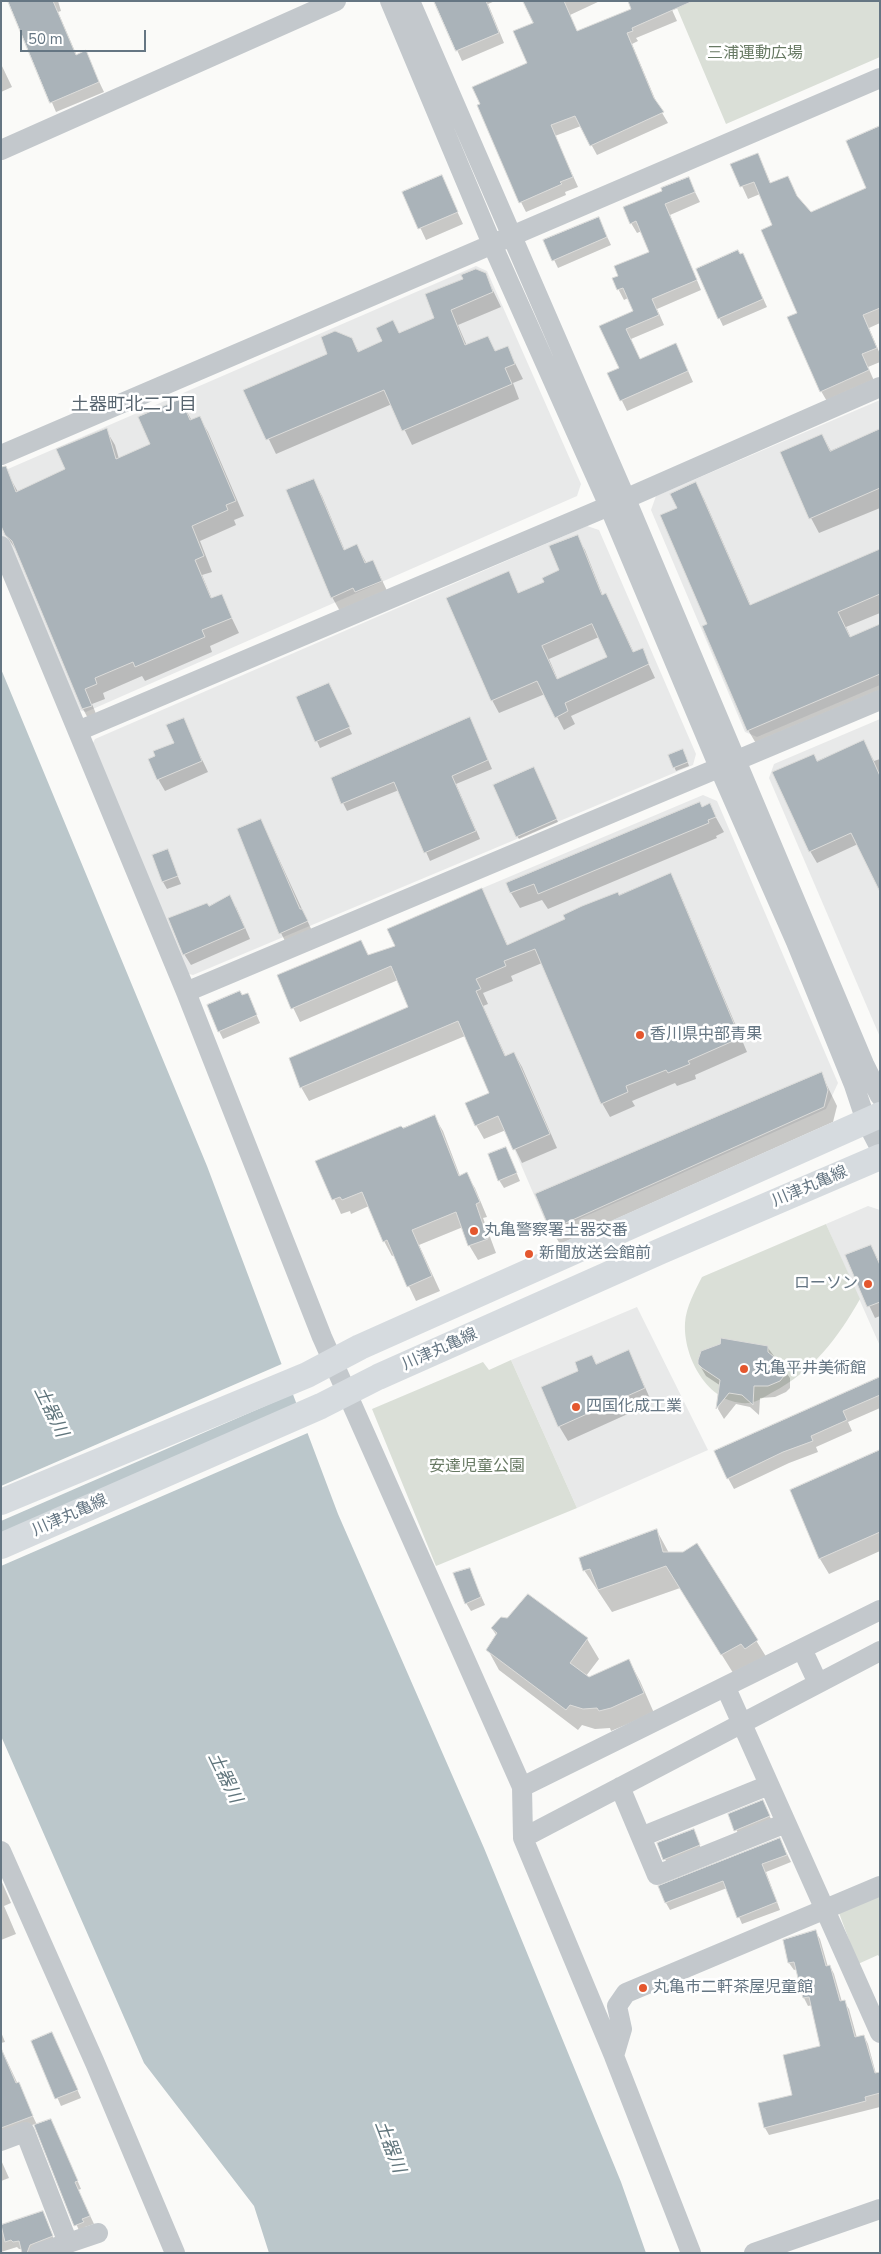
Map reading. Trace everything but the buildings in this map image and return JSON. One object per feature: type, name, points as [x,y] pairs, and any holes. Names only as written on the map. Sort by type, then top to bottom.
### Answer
[{"type":"main road","points":[[1,1502],[307,1375],[360,1347],[873,1118]]},
{"type":"main road","name":"川津丸亀線","points":[[1,1546],[321,1406],[382,1374],[880,1157]]},
{"type":"street","points":[[1,150],[336,1]]},
{"type":"street","points":[[390,1],[492,244],[617,502]]},
{"type":"street","points":[[410,1],[511,236],[617,502],[727,764],[854,1085],[873,1118],[880,1148]]},
{"type":"street","points":[[1,455],[880,78]]},
{"type":"street","points":[[78,731],[617,502],[880,387]]},
{"type":"street","points":[[1,546],[186,992],[333,1361],[522,1787],[523,1838],[614,2056],[691,2253]]},
{"type":"street","points":[[186,992],[880,700]]},
{"type":"street","points":[[727,764],[880,1096]]},
{"type":"street","points":[[522,1787],[726,1688],[880,1610]]},
{"type":"street","points":[[802,1649],[818,1683]]},
{"type":"street","points":[[523,1838],[880,1651]]},
{"type":"street","points":[[726,1688],[880,2033]]},
{"type":"street","points":[[641,1837],[769,1785]]},
{"type":"street","points":[[620,1787],[657,1875],[786,1822]]},
{"type":"street","points":[[1,1851],[95,2063],[175,2253]]},
{"type":"street","points":[[614,2056],[622,2029],[617,2006],[626,1994],[880,1886]]},
{"type":"street","points":[[1,2141],[25,2132],[68,2243]]},
{"type":"street","points":[[754,2253],[880,2209]]},
{"type":"street","points":[[40,2253],[98,2233]]},
{"type":"shaded area","points":[[476,266],[487,271],[581,484],[577,496],[86,712],[76,709],[1,535],[1,472]]},
{"type":"shaded area","points":[[880,400],[880,685],[757,737],[745,732],[651,510],[656,496]]},
{"type":"shaded area","points":[[587,526],[599,530],[696,754],[693,765],[193,975],[185,973],[91,747],[95,739]]},
{"type":"shaded area","points":[[880,719],[880,1037],[769,778],[774,764]]},
{"type":"shaded area","name":"香川県中部青果","points":[[703,795],[717,801],[838,1083],[826,1109],[550,1232],[414,917]]},
{"type":"shaded area","points":[[868,1206],[880,1210],[880,1346],[826,1224]]},
{"type":"shaded area","points":[[637,1307],[708,1450],[577,1508],[511,1360]]},
{"type":"green space","name":"三浦運動広場","points":[[674,1],[880,1],[880,57],[726,124]]},
{"type":"green space","points":[[826,1224],[860,1299],[852,1313],[823,1352],[812,1364],[787,1384],[761,1399],[749,1403],[735,1402],[722,1397],[701,1377],[689,1351],[686,1337],[685,1323],[687,1311],[702,1277]]},
{"type":"green space","name":"安達児童公園","points":[[511,1360],[577,1508],[436,1566],[372,1409],[483,1362],[489,1370]]},
{"type":"green space","points":[[880,1896],[880,1958],[878,1955],[858,1964],[839,1913]]},
{"type":"water","name":"土器川","points":[[1,669],[207,1166],[338,1514],[484,1848],[621,2182],[646,2253],[269,2253],[254,2206],[144,2063],[1,1736]]},
{"type":"pier","points":[[284,1363],[295,1393],[1,1521],[1,1486]]},
{"type":"pier","points":[[299,1404],[310,1432],[1,1566],[1,1534]]},
{"type":"place","name":"香川県中部青果","points":[[640,1035]]},
{"type":"place","name":"丸亀警察署土器交番","points":[[474,1231]]},
{"type":"place","name":"新聞放送会館前","points":[[529,1254]]},
{"type":"place","name":"ローソン","points":[[868,1284]]},
{"type":"place","name":"丸亀平井美術館","points":[[744,1369]]},
{"type":"place","name":"四国化成工業","points":[[576,1407]]},
{"type":"place","name":"丸亀市二軒茶屋児童館","points":[[643,1988]]},
{"type":"district","name":"土器町北二丁目","points":[[134,406]]}]
